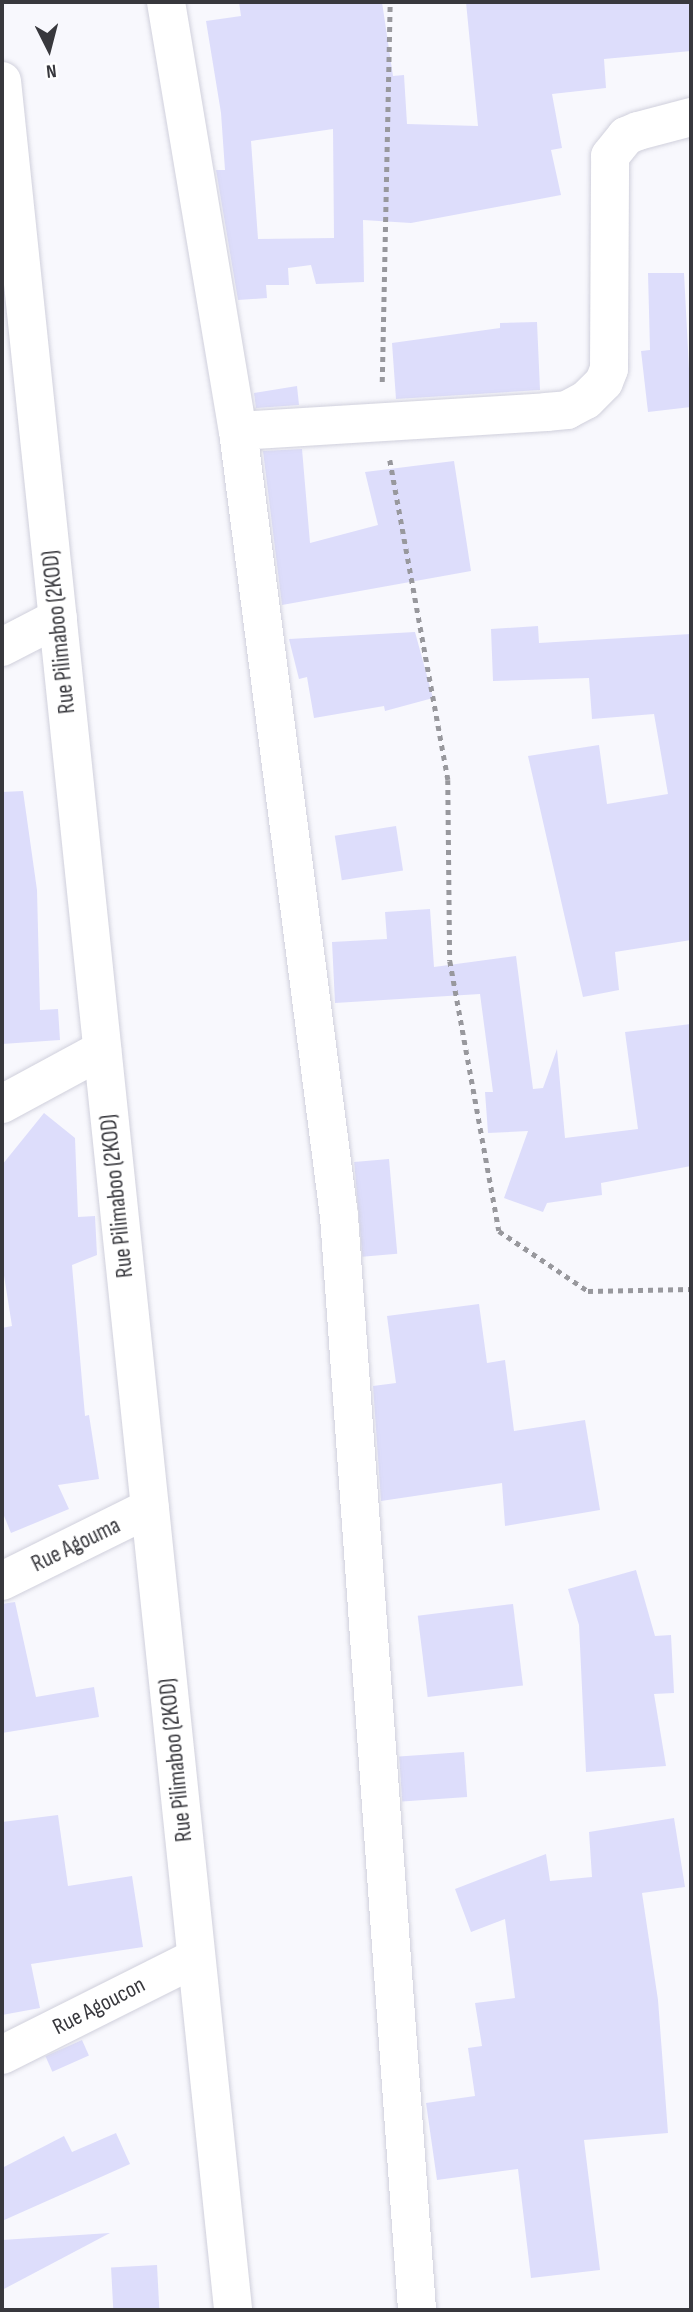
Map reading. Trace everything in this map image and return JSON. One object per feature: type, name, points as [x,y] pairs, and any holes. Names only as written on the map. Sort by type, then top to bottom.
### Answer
[{"type":"street","points":[[166,2],[238,431],[339,1216],[417,2310]]},
{"type":"street","name":"Rue Pilimaboo (2KOD)","points":[[2,81],[233,2310]]},
{"type":"street","points":[[238,431],[567,410],[594,392],[604,382],[611,355],[610,156],[626,136],[691,117]]},
{"type":"street","points":[[2,648],[58,618]]},
{"type":"street","points":[[2,1104],[102,1050]]},
{"type":"street","name":"Rue Agouma","points":[[2,1581],[150,1508]]},
{"type":"street","name":"Rue Agoucon","points":[[2,2055],[196,1958]]},
{"type":"path","points":[[390,2],[381,296],[383,422],[448,780],[450,961],[499,1231],[589,1292],[691,1289]]},
{"type":"building","points":[[239,2],[382,2],[393,76],[404,75],[407,124],[478,126],[466,2],[691,2],[691,51],[604,59],[606,88],[552,94],[562,148],[551,150],[561,195],[411,223],[363,220],[364,282],[316,284],[311,265],[288,268],[289,285],[266,285],[267,298],[238,300],[216,170],[225,170],[221,113],[206,21],[241,16]],"holes":[[[333,129],[334,238],[258,239],[251,141]]]},
{"type":"building","points":[[648,273],[684,273],[691,407],[648,412],[641,351],[650,350]]},
{"type":"building","points":[[537,322],[540,390],[396,399],[392,343],[500,328],[500,323]]},
{"type":"building","points":[[297,386],[299,405],[256,408],[254,393]]},
{"type":"building","points":[[302,449],[310,543],[378,525],[365,472],[454,461],[471,571],[282,605],[263,451]]},
{"type":"building","points":[[538,626],[539,643],[691,634],[691,940],[615,952],[619,990],[583,997],[528,756],[599,745],[607,804],[668,794],[654,714],[592,719],[589,678],[493,681],[491,629]]},
{"type":"building","points":[[415,632],[433,698],[385,711],[384,706],[314,718],[307,677],[299,679],[289,639]]},
{"type":"building","points":[[23,791],[37,890],[40,1010],[58,1009],[60,1040],[2,1044],[2,792]]},
{"type":"building","points":[[396,826],[403,870],[342,880],[335,836]]},
{"type":"building","points":[[430,909],[434,967],[516,956],[533,1089],[543,1088],[557,1049],[565,1138],[638,1129],[625,1032],[691,1024],[691,1166],[601,1183],[602,1195],[547,1203],[543,1212],[504,1198],[528,1131],[488,1133],[485,1092],[493,1092],[480,994],[335,1003],[332,942],[387,939],[385,912]]},
{"type":"building","points":[[44,1113],[75,1138],[78,1217],[95,1216],[97,1255],[72,1265],[85,1416],[89,1415],[99,1479],[58,1485],[69,1509],[11,1533],[2,1511],[2,1328],[12,1326],[2,1263],[2,1165]]},
{"type":"building","points":[[389,1159],[397,1254],[362,1257],[354,1162]]},
{"type":"building","points":[[479,1304],[487,1363],[505,1360],[514,1431],[585,1420],[600,1510],[505,1526],[502,1483],[381,1501],[373,1386],[396,1383],[387,1316]]},
{"type":"building","points":[[636,1570],[655,1636],[671,1635],[674,1693],[654,1694],[666,1766],[586,1772],[579,1625],[568,1589]]},
{"type":"building","points":[[15,1602],[36,1697],[94,1687],[99,1717],[2,1733],[2,1604]]},
{"type":"building","points":[[513,1604],[523,1685],[428,1697],[418,1616]]},
{"type":"building","points":[[464,1752],[467,1797],[402,1801],[399,1757]]},
{"type":"building","points":[[58,1815],[68,1886],[132,1876],[143,1947],[31,1964],[40,2008],[2,2015],[2,1822]]},
{"type":"building","points":[[674,1818],[685,1887],[642,1893],[658,2000],[668,2133],[584,2140],[600,2270],[531,2278],[518,2169],[437,2180],[426,2103],[475,2096],[468,2048],[482,2046],[475,2003],[515,1998],[505,1919],[471,1932],[455,1889],[546,1854],[550,1881],[592,1877],[589,1832]]},
{"type":"building","points":[[82,2040],[89,2056],[52,2072],[45,2056]]},
{"type":"building","points":[[116,2133],[130,2164],[2,2221],[2,2168],[64,2136],[72,2152]]},
{"type":"building","points":[[110,2233],[2,2290],[2,2240]]},
{"type":"building","points":[[157,2265],[159,2310],[113,2310],[111,2267]]}]
